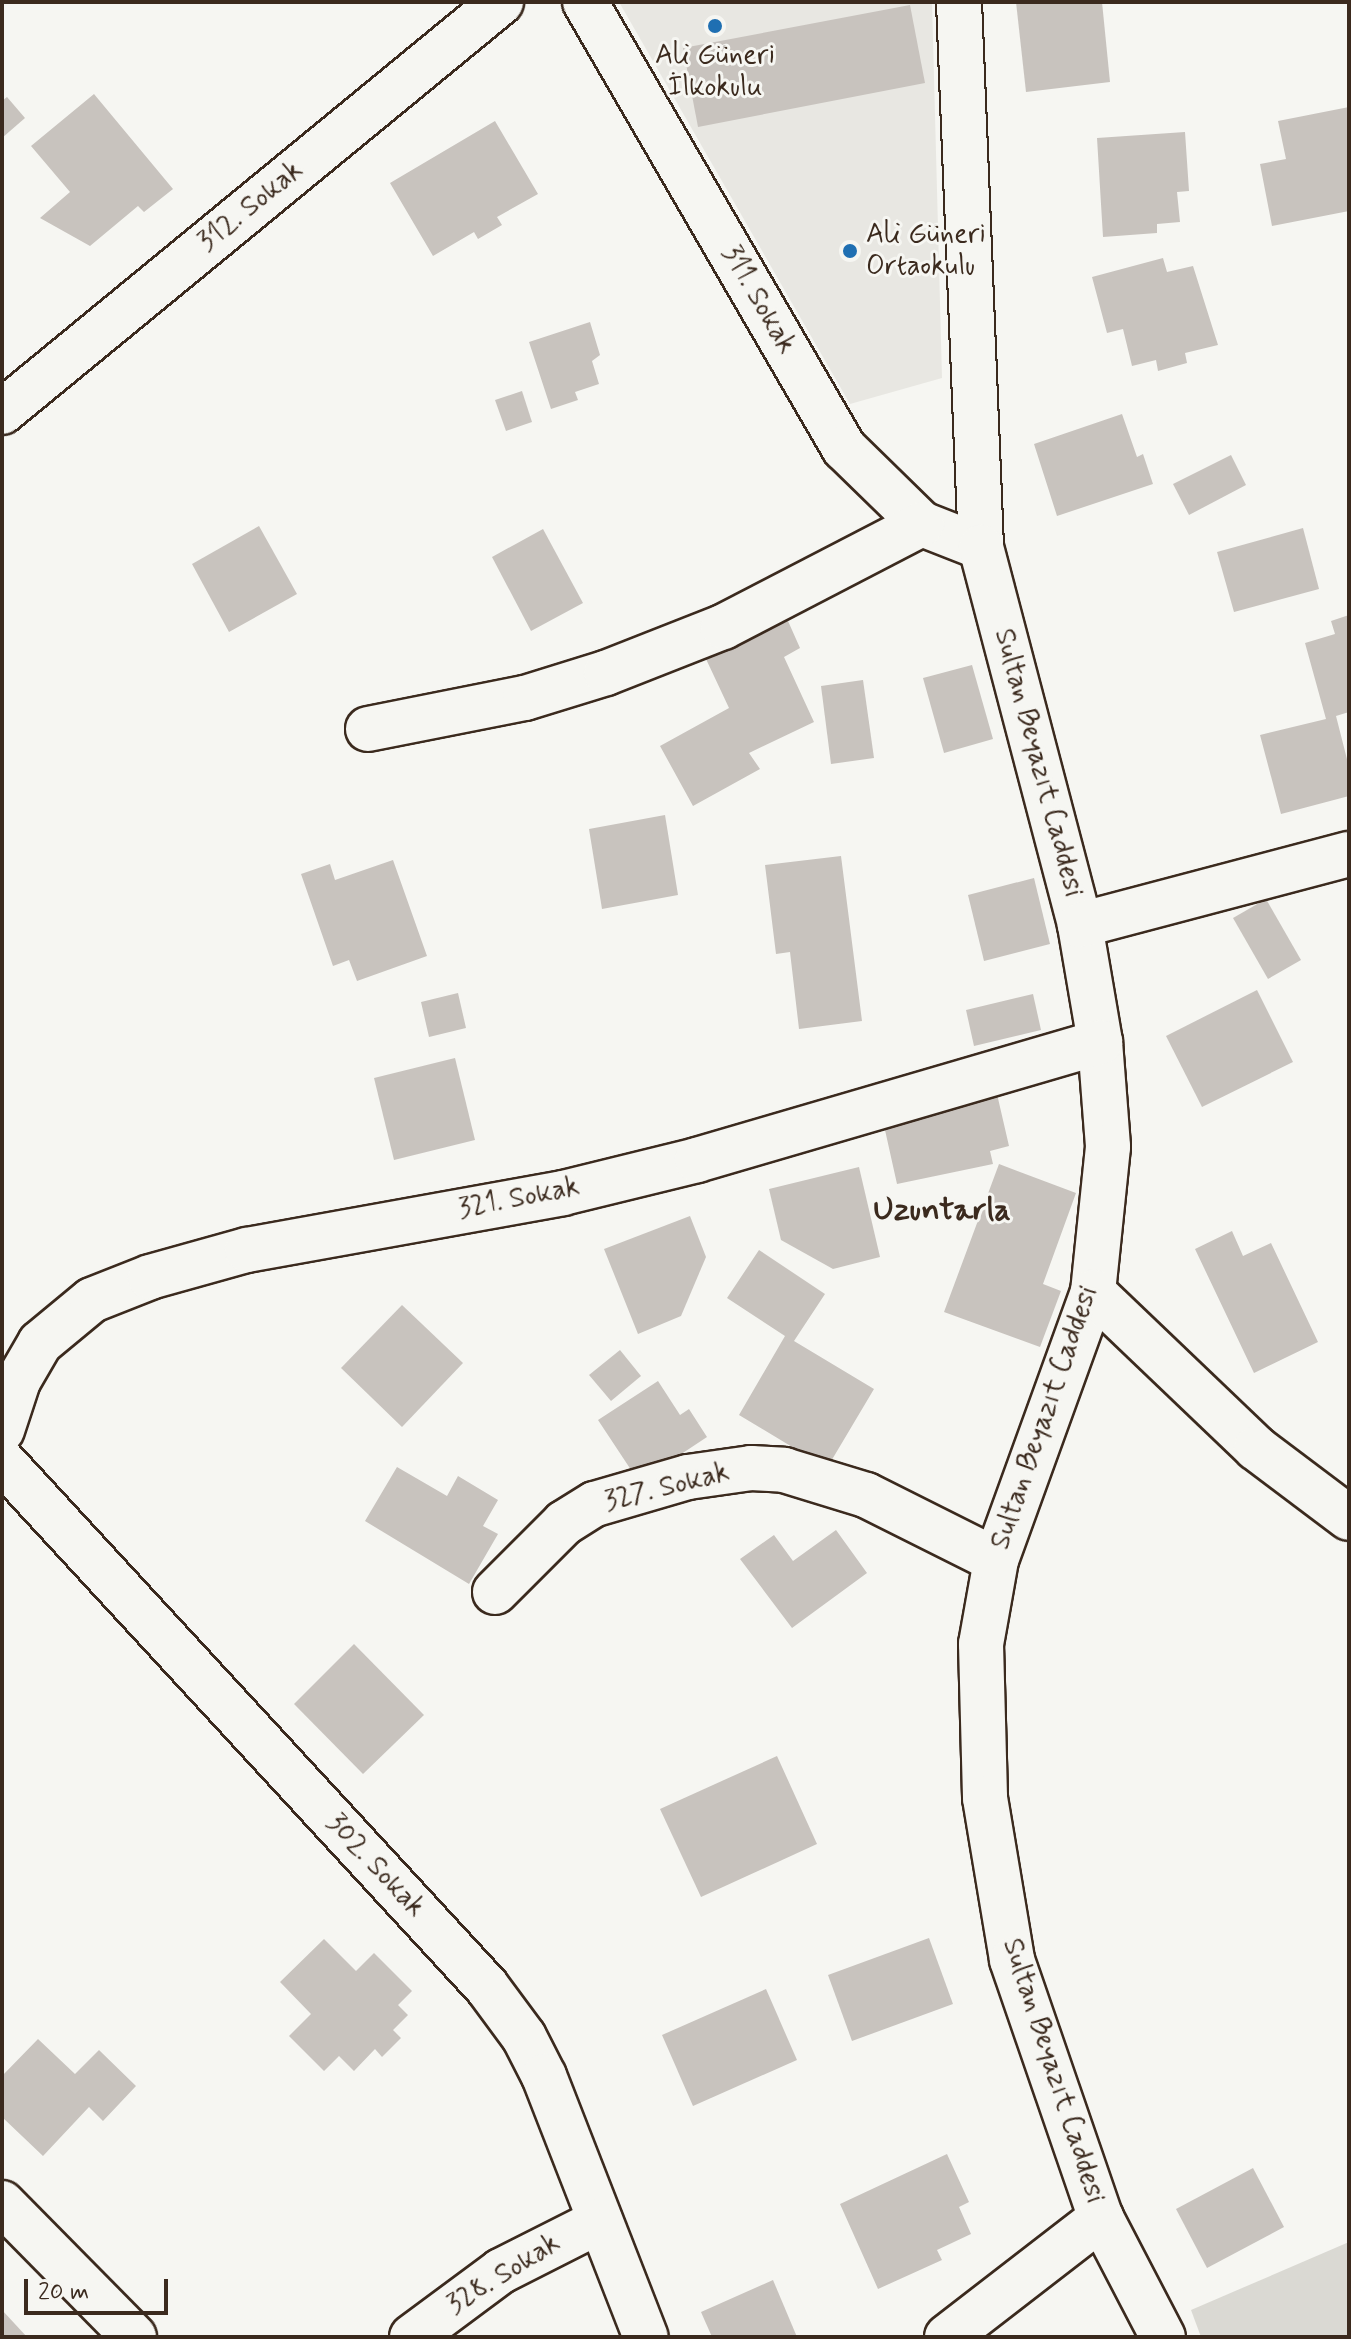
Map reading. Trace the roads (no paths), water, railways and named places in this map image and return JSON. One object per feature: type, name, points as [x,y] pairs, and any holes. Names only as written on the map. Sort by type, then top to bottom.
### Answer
[{"type":"street","name":"312. Sokak","points":[[2,412],[501,2]]},
{"type":"street","name":"311. Sokak","points":[[585,2],[844,448],[922,524],[981,547]]},
{"type":"street","name":"Sultan Beyazıt Caddesi","points":[[959,2],[981,547],[1080,925],[1100,1042],[1108,1147],[1093,1292],[996,1560],[981,1644],[979,1718],[997,1891],[1012,1960],[1101,2218],[1163,2337]]},
{"type":"street","points":[[368,729],[525,698],[606,673],[723,627],[922,524]]},
{"type":"street","points":[[1080,925],[1349,854]]},
{"type":"street","name":"321. Sokak","points":[[2,1430],[18,1381],[40,1343],[92,1300],[150,1277],[247,1250],[578,1189],[1100,1042]]},
{"type":"street","points":[[1093,1292],[1256,1448],[1349,1518]]},
{"type":"street","name":"302. Sokak","points":[[2,1461],[487,1987],[544,2076],[646,2337]]},
{"type":"street","name":"327. Sokak","points":[[495,1592],[564,1523],[595,1504],[688,1477],[751,1468],[784,1470],[866,1495],[996,1560]]},
{"type":"street","points":[[2,2203],[134,2337]]},
{"type":"street","points":[[947,2337],[1101,2218]]},
{"type":"street","name":"328. Sokak","points":[[412,2337],[501,2271],[600,2221]]},
{"type":"place","name":"Ali Güneri İlkokulu","points":[[715,26]]},
{"type":"place","name":"Ali Güneri Ortaokulu","points":[[850,251]]},
{"type":"district","name":"Uzuntarla","points":[[942,1210]]}]
